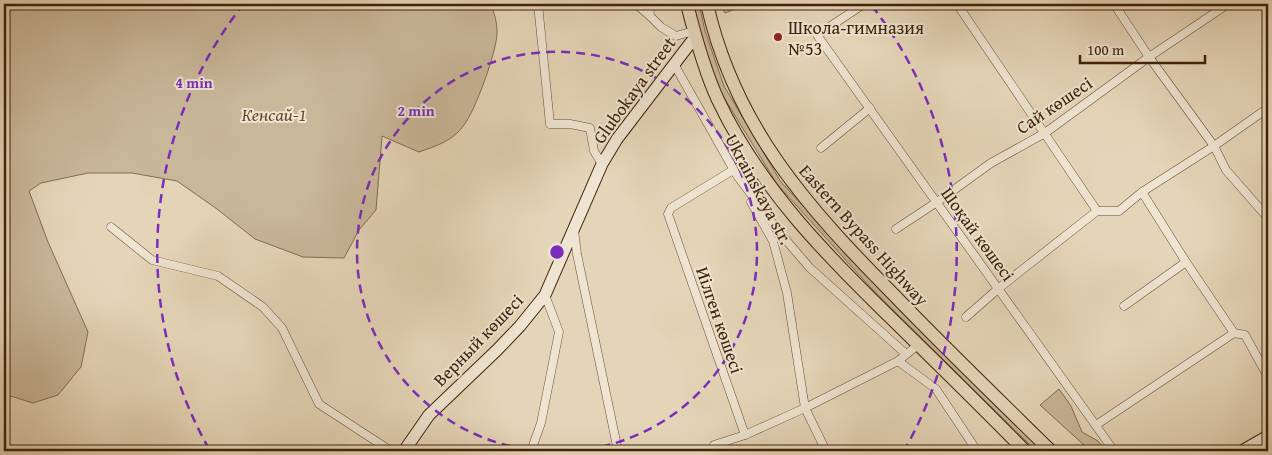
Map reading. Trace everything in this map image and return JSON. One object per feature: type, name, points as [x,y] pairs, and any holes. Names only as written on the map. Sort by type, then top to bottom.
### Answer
[{"type":"main road","name":"Eastern Bypass Highway","points":[[686,4],[694,34],[718,100],[740,141],[765,179],[800,225],[840,267],[1025,451]]},
{"type":"main road","name":"Eastern Bypass Highway","points":[[707,4],[714,36],[736,91],[762,140],[784,172],[816,212],[858,259],[930,333],[1051,451]]},
{"type":"street","points":[[538,4],[550,124],[570,124],[590,128],[594,151],[602,164]]},
{"type":"street","points":[[636,4],[676,36],[694,34]]},
{"type":"street","points":[[649,4],[650,16]]},
{"type":"street","name":"Шоқай көшесі","points":[[864,4],[817,35],[1114,451]]},
{"type":"street","points":[[957,4],[1097,211]]},
{"type":"street","points":[[1114,4],[1149,57],[1214,146],[1226,170],[1268,218]]},
{"type":"street","name":"Сай көшесі","points":[[896,229],[991,163],[1045,133],[1149,57],[1228,4]]},
{"type":"street","name":"Glubokaya street","points":[[602,164],[617,139],[674,64],[694,34]]},
{"type":"street","name":"Ukrainskaya str.","points":[[674,64],[773,241],[788,293],[805,408],[826,451]]},
{"type":"street","points":[[821,148],[870,108]]},
{"type":"street","points":[[966,317],[999,288],[1097,211],[1119,210],[1142,192],[1214,146],[1268,108]]},
{"type":"street","name":"Верный көшесі","points":[[404,451],[429,415],[497,350],[520,326],[545,295],[602,164]]},
{"type":"street","points":[[733,170],[779,232],[810,268],[906,354]]},
{"type":"street","name":"Иілген көшесі","points":[[733,170],[671,208],[668,214],[744,435]]},
{"type":"street","points":[[1142,192],[1234,333]]},
{"type":"street","points":[[111,227],[152,260],[218,276],[263,306],[282,328],[319,404],[390,451]]},
{"type":"street","points":[[574,227],[618,451]]},
{"type":"street","points":[[1124,306],[1186,262]]},
{"type":"street","points":[[532,451],[541,423],[559,332],[545,295]]},
{"type":"street","points":[[1096,425],[1234,333],[1245,335],[1268,377]]},
{"type":"street","points":[[716,448],[805,408],[898,361],[918,345]]},
{"type":"street","points":[[898,361],[936,389],[977,451]]},
{"type":"street","points":[[1242,451],[1268,436]]},
{"type":"green space","name":"Кенсай-1","points":[[4,4],[490,4],[497,26],[497,33],[493,53],[479,94],[469,118],[460,131],[444,142],[419,152],[382,136],[376,210],[359,230],[344,258],[303,257],[255,239],[177,181],[132,173],[88,173],[41,183],[29,191],[48,242],[88,332],[81,367],[58,395],[33,403],[4,394]]},
{"type":"green space","points":[[693,4],[699,4],[705,31],[724,86],[781,182],[876,285],[1044,451],[1036,451],[871,288],[777,184],[718,88],[698,32]]},
{"type":"green space","points":[[720,4],[738,4],[735,9],[725,13]]},
{"type":"green space","points":[[1059,389],[1071,406],[1082,432],[1098,441],[1106,451],[1080,451],[1085,446],[1040,405]]},
{"type":"place","name":"Школа-гимназия №53","points":[[778,37]]}]
